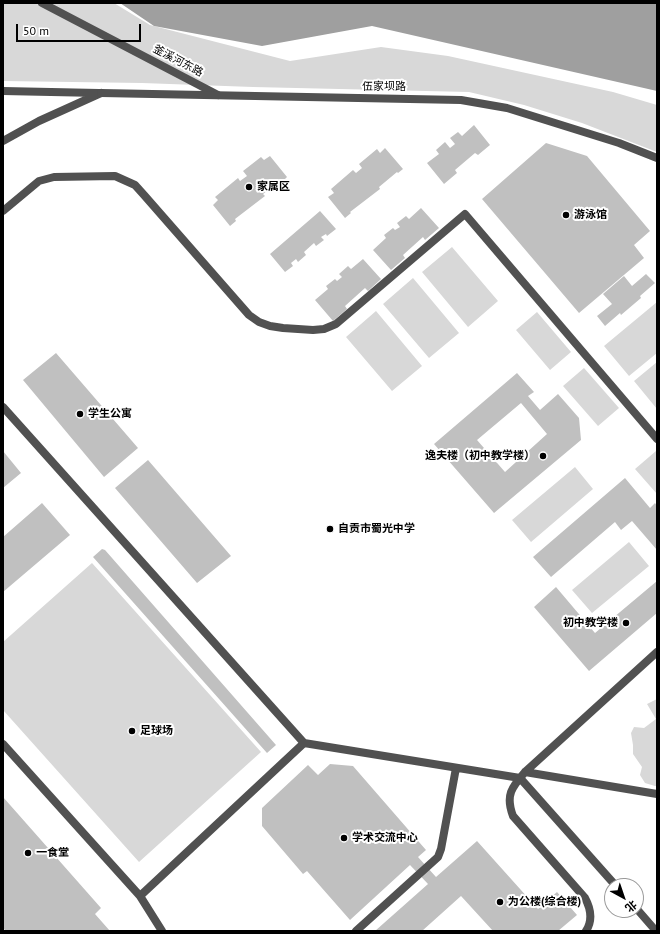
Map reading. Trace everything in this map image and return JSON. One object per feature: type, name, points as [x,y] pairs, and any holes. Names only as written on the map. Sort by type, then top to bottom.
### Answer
[{"type":"street","name":"釜溪河东路","points":[[42,3],[218,95]]},
{"type":"street","name":"伍家坝路","points":[[3,91],[461,100],[507,108],[619,143],[657,158]]},
{"type":"street","points":[[3,141],[39,121],[102,93]]},
{"type":"street","points":[[3,211],[39,181],[54,177],[115,176],[135,185],[249,315],[259,322],[270,326],[313,330],[324,329],[336,324],[465,214],[657,439]]},
{"type":"street","points":[[3,407],[304,743],[456,768],[523,775],[657,794]]},
{"type":"street","points":[[586,931],[591,915],[585,898],[513,816],[509,805],[509,796],[512,788],[523,775],[657,652]]},
{"type":"street","points":[[140,896],[304,743]]},
{"type":"street","points":[[3,744],[140,896],[162,931]]},
{"type":"street","points":[[356,931],[438,857],[441,849],[456,768]]},
{"type":"street","points":[[523,775],[609,878]]},
{"type":"street","points":[[644,917],[656,931]]},
{"type":"shaded area","points":[[3,3],[114,3],[150,25],[290,61],[381,47],[448,56],[613,92],[657,105],[657,152],[582,123],[524,105],[469,92],[142,83],[3,81]]},
{"type":"shaded area","points":[[120,3],[657,3],[657,91],[372,26],[262,46],[154,26]]},
{"type":"shaded area","points":[[452,247],[498,301],[468,327],[422,272]]},
{"type":"shaded area","points":[[413,278],[459,333],[429,358],[383,304]]},
{"type":"shaded area","points":[[657,302],[657,353],[629,376],[604,346]]},
{"type":"shaded area","points":[[376,311],[422,366],[392,391],[346,337]]},
{"type":"shaded area","points":[[537,312],[571,352],[550,370],[516,330]]},
{"type":"shaded area","points":[[657,362],[657,409],[634,381]]},
{"type":"shaded area","points":[[584,368],[619,408],[598,426],[563,386]]},
{"type":"shaded area","points":[[656,451],[657,452],[657,494],[635,469]]},
{"type":"shaded area","points":[[575,467],[593,489],[531,542],[512,520]]},
{"type":"shaded area","points":[[629,542],[649,566],[592,613],[572,590]]},
{"type":"shaded area","name":"足球场","points":[[92,563],[261,752],[139,862],[3,710],[3,642]]},
{"type":"shaded area","points":[[657,699],[657,786],[655,786],[645,783],[640,775],[642,767],[633,754],[631,733],[634,727],[644,728],[656,719],[647,704]]},
{"type":"building","points":[[474,125],[490,145],[478,155],[475,153],[455,170],[457,173],[444,184],[427,163],[439,154],[436,150],[445,142],[450,148],[455,144],[450,138],[458,132],[462,136]]},
{"type":"building","name":"游泳馆","points":[[546,143],[587,156],[650,231],[634,245],[644,258],[579,313],[482,199]]},
{"type":"building","points":[[385,148],[403,169],[379,187],[380,189],[350,212],[351,213],[345,218],[328,197],[334,193],[331,189],[353,170],[356,173],[362,168],[359,164],[377,149],[380,153]]},
{"type":"building","name":"家属区","points":[[270,156],[287,177],[283,181],[282,179],[263,194],[265,196],[235,219],[236,221],[230,226],[213,205],[218,200],[215,197],[238,178],[240,181],[247,176],[243,171],[261,157],[264,160]]},
{"type":"building","points":[[421,208],[439,228],[425,240],[423,237],[403,255],[405,258],[391,270],[373,250],[386,238],[384,235],[393,228],[395,230],[400,227],[397,223],[406,216],[409,219]]},
{"type":"building","name":"家属区","points":[[320,211],[336,229],[327,236],[326,234],[321,237],[324,240],[316,246],[314,243],[304,252],[306,255],[298,262],[296,259],[291,263],[293,266],[285,272],[270,254]]},
{"type":"building","points":[[363,259],[381,279],[368,291],[365,288],[345,306],[347,309],[333,321],[315,300],[328,289],[326,286],[335,279],[337,281],[342,277],[339,274],[348,266],[351,269]]},
{"type":"building","points":[[646,274],[655,283],[640,296],[641,298],[605,326],[597,316],[612,304],[603,294],[624,276],[632,286]]},
{"type":"building","name":"学生公寓","points":[[56,353],[138,448],[104,477],[23,380]]},
{"type":"building","points":[[517,373],[534,392],[528,396],[540,410],[558,394],[579,418],[581,440],[494,513],[434,444]],"holes":[[[521,403],[547,434],[505,472],[477,440]]]},
{"type":"building","points":[[3,451],[21,473],[3,488]]},
{"type":"building","points":[[148,460],[231,556],[197,583],[115,488]]},
{"type":"building","points":[[625,478],[650,508],[655,503],[657,506],[657,550],[632,521],[621,530],[615,522],[551,577],[533,557]]},
{"type":"building","points":[[42,503],[70,535],[3,592],[3,537]]},
{"type":"building","points":[[102,549],[105,550],[276,745],[267,753],[93,557]]},
{"type":"building","points":[[657,581],[657,613],[589,671],[534,607],[556,587],[595,633]]},
{"type":"building","name":"学术交流中心","points":[[330,764],[353,766],[426,850],[418,857],[436,877],[477,841],[538,909],[557,892],[577,915],[558,931],[493,931],[461,896],[422,931],[375,931],[428,884],[410,865],[350,920],[307,871],[303,874],[262,826],[262,808],[308,765],[318,775]]},
{"type":"building","name":"一食堂","points":[[3,797],[101,908],[95,914],[110,931],[6,931],[3,928]]},
{"type":"place","name":"家属区","points":[[249,187]]},
{"type":"place","name":"游泳馆","points":[[566,215]]},
{"type":"place","name":"学生公寓","points":[[80,414]]},
{"type":"place","name":"逸夫楼（初中教学楼）","points":[[543,456]]},
{"type":"place","name":"自贡市蜀光中学","points":[[330,529]]},
{"type":"place","name":"初中教学楼","points":[[626,623]]},
{"type":"place","name":"足球场","points":[[132,731]]},
{"type":"place","name":"学术交流中心","points":[[344,838]]},
{"type":"place","name":"一食堂","points":[[28,853]]},
{"type":"place","name":"为公楼(综合楼)","points":[[500,902]]}]
